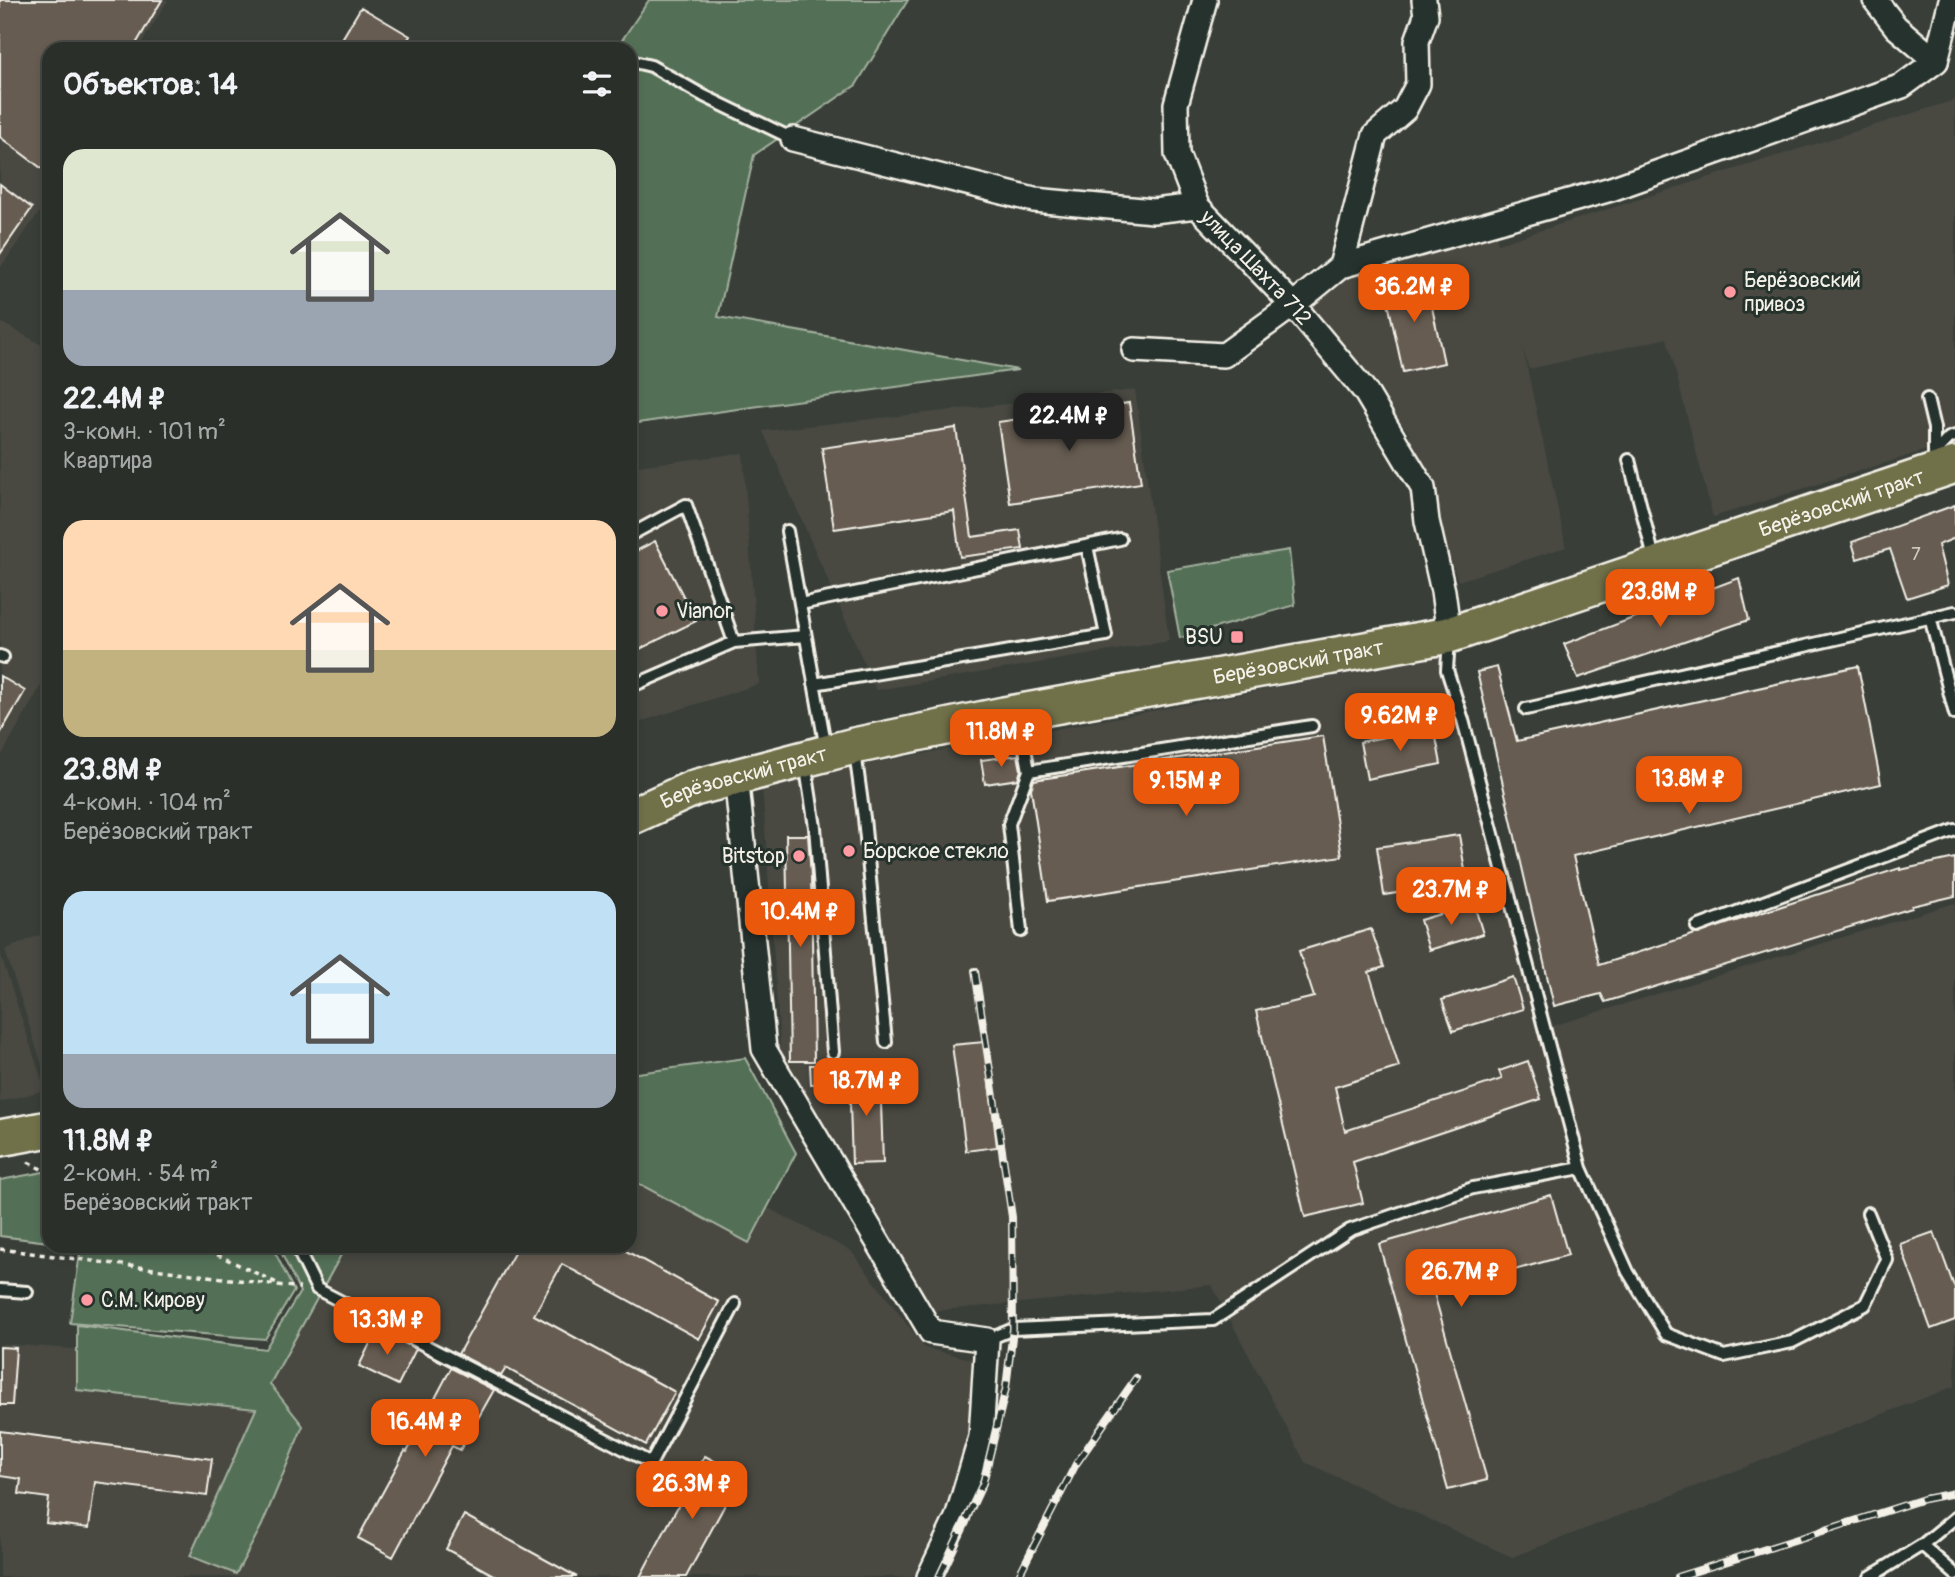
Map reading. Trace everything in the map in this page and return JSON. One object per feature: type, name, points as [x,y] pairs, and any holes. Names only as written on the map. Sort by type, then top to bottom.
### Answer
[{"type":"main road","name":"Берёзовский тракт","points":[[637,814],[694,788],[829,752],[1018,713],[1449,635],[1940,463]]},
{"type":"main road","points":[[0,1138],[42,1130]]},
{"type":"street","name":"улица Шахта 712","points":[[1205,0],[1177,104],[1177,154],[1197,206],[1293,304],[1365,391],[1423,488],[1449,635]]},
{"type":"street","points":[[1341,266],[1375,135],[1405,109],[1418,83],[1416,41],[1426,16],[1424,0]]},
{"type":"street","points":[[1875,0],[1896,27],[1936,61]]},
{"type":"street","points":[[1134,350],[1224,355],[1341,266],[1611,189],[1902,86],[1936,61],[1951,0]]},
{"type":"street","points":[[793,139],[1034,201],[1153,211],[1197,206]]},
{"type":"street","points":[[736,775],[764,1049],[931,1332],[987,1340],[981,1437],[957,1518],[929,1577]]},
{"type":"lane","points":[[637,63],[651,66],[704,96],[793,139]]},
{"type":"lane","points":[[1927,399],[1940,463]]},
{"type":"lane","points":[[1940,463],[1949,438],[1955,436]]},
{"type":"lane","points":[[1629,460],[1656,564]]},
{"type":"lane","points":[[637,531],[686,506],[734,642]]},
{"type":"lane","points":[[787,531],[829,752],[864,818],[886,1042]]},
{"type":"lane","points":[[800,604],[1120,539]]},
{"type":"lane","points":[[814,684],[1106,635],[1087,546]]},
{"type":"lane","points":[[1526,709],[1955,612]]},
{"type":"lane","points":[[1930,617],[1955,714]]},
{"type":"lane","points":[[1449,635],[1447,670],[1463,720],[1581,1168],[1628,1272],[1667,1334],[1724,1356],[1793,1342],[1865,1305],[1887,1260],[1868,1213]]},
{"type":"lane","points":[[637,684],[734,642],[805,636]]},
{"type":"lane","points":[[1018,713],[1029,771],[1009,824],[1021,931]]},
{"type":"lane","points":[[1029,771],[1312,726]]},
{"type":"lane","points":[[829,752],[815,827],[833,1052]]},
{"type":"lane","points":[[1697,927],[1955,830]]},
{"type":"lane","points":[[987,1340],[1013,1329],[1213,1320],[1350,1230],[1473,1188],[1581,1168]]},
{"type":"lane","points":[[299,1253],[317,1289],[651,1463],[735,1304]]},
{"type":"lane","points":[[0,1290],[27,1292]]},
{"type":"lane","points":[[1870,1577],[1922,1545],[1955,1518]]},
{"type":"lane","points":[[1922,1545],[1955,1574]]},
{"type":"path","points":[[28,1162],[42,1169]]},
{"type":"path","points":[[0,1249],[284,1287],[317,1289]]},
{"type":"path","points":[[214,1253],[284,1287]]},
{"type":"shaded area","points":[[0,0],[168,0],[142,42],[42,42],[42,208],[0,268]]},
{"type":"shaded area","name":"Берёзовский привоз","points":[[1955,100],[1955,441],[1713,517],[1667,338],[1529,369],[1522,346],[1566,547],[1458,581],[1408,431],[1295,295],[1494,226],[1498,244]]},
{"type":"shaded area","points":[[0,322],[42,345],[42,683],[0,758]]},
{"type":"shaded area","points":[[1135,390],[1169,641],[876,690],[763,431]]},
{"type":"shaded area","points":[[743,453],[759,684],[637,723],[637,466]]},
{"type":"shaded area","points":[[1450,655],[1553,1026],[1955,903],[1955,1386],[1512,1557],[1305,1462],[1212,1285],[931,1311],[781,1058],[762,784]]},
{"type":"shaded area","points":[[42,934],[42,1065],[5,950]]},
{"type":"shaded area","points":[[0,953],[42,1081],[42,1091],[0,1102]]},
{"type":"shaded area","points":[[637,1141],[851,1251],[925,1348],[979,1361],[961,1476],[913,1577],[0,1577],[0,1344],[261,1362],[317,1253],[637,1253]]},
{"type":"green space","points":[[649,0],[908,0],[856,85],[754,155],[718,317],[1018,370],[637,423],[637,42],[621,42]]},
{"type":"green space","points":[[1289,550],[1295,605],[1180,638],[1167,570]]},
{"type":"green space","points":[[745,1058],[796,1153],[749,1243],[637,1183],[637,1073]]},
{"type":"green space","points":[[42,1172],[42,1241],[0,1236],[0,1180]]},
{"type":"green space","points":[[80,1253],[275,1253],[294,1291],[265,1339],[70,1323]]},
{"type":"green space","points":[[281,1253],[342,1253],[270,1384],[303,1426],[262,1525],[236,1574],[190,1556],[256,1409],[77,1390],[77,1325],[265,1349],[300,1292]]},
{"type":"building","points":[[0,0],[162,0],[137,42],[42,42],[42,169],[0,137]]},
{"type":"building","points":[[361,7],[410,36],[406,42],[340,42]]},
{"type":"building","points":[[0,184],[32,208],[0,254]]},
{"type":"building","points":[[1425,275],[1444,363],[1403,372],[1384,284]]},
{"type":"building","points":[[1129,403],[1141,483],[1010,503],[998,422]]},
{"type":"building","points":[[956,428],[972,537],[1020,530],[1023,549],[960,557],[954,511],[834,529],[822,448]]},
{"type":"building","points":[[1955,505],[1955,538],[1938,545],[1948,585],[1907,598],[1890,549],[1857,559],[1852,542]]},
{"type":"building","points":[[655,541],[696,621],[637,650],[637,550]]},
{"type":"building","points":[[1739,578],[1749,620],[1578,678],[1564,644]]},
{"type":"building","points":[[1858,666],[1881,784],[1573,856],[1599,965],[1900,868],[1955,858],[1955,896],[1912,906],[1605,1002],[1601,994],[1554,1006],[1477,672],[1497,667],[1517,741]]},
{"type":"building","points":[[0,676],[25,691],[0,734]]},
{"type":"building","points":[[1434,727],[1441,764],[1367,779],[1360,742]]},
{"type":"building","points":[[1323,736],[1342,856],[1048,901],[1031,789],[1034,780]]},
{"type":"building","points":[[1018,755],[1021,770],[1018,779],[985,784],[981,760]]},
{"type":"building","points":[[786,835],[808,835],[814,1061],[790,1061]]},
{"type":"building","points":[[1459,835],[1467,882],[1384,895],[1377,847]]},
{"type":"building","points":[[1474,904],[1483,934],[1429,950],[1420,920]]},
{"type":"building","points":[[1371,929],[1384,967],[1369,972],[1399,1067],[1335,1087],[1345,1131],[1502,1079],[1499,1071],[1528,1061],[1541,1099],[1353,1162],[1363,1203],[1305,1217],[1256,1011],[1314,997],[1299,951]]},
{"type":"building","points":[[1513,977],[1523,1009],[1453,1031],[1442,1000]]},
{"type":"building","points":[[984,1042],[997,1147],[966,1151],[952,1045]]},
{"type":"building","points":[[810,1065],[831,1065],[832,1083],[811,1084]]},
{"type":"building","points":[[849,1073],[880,1073],[883,1163],[852,1164]]},
{"type":"building","points":[[1551,1195],[1568,1255],[1479,1280],[1474,1263],[1429,1276],[1487,1480],[1448,1490],[1379,1244]]},
{"type":"building","points":[[1934,1232],[1955,1289],[1955,1320],[1931,1329],[1900,1244]]},
{"type":"building","points":[[514,1253],[630,1253],[719,1302],[699,1339],[562,1264],[534,1315],[675,1392],[646,1445],[506,1368],[501,1376],[458,1354]]},
{"type":"building","points":[[377,1329],[416,1349],[398,1385],[359,1366]]},
{"type":"building","points":[[0,1347],[16,1348],[12,1405],[0,1405]]},
{"type":"building","points":[[451,1368],[494,1390],[460,1450],[452,1446],[393,1557],[358,1538]]},
{"type":"building","points":[[0,1431],[212,1459],[207,1496],[95,1482],[89,1528],[46,1523],[49,1498],[19,1494],[21,1479],[0,1476]]},
{"type":"building","points":[[705,1456],[741,1475],[686,1577],[640,1577]]},
{"type":"building","points":[[464,1515],[577,1577],[497,1577],[446,1549]]},
{"type":"railway","points":[[939,1577],[983,1483],[1006,1388],[1013,1329],[1012,1217],[975,971]]},
{"type":"railway","points":[[1018,1577],[1076,1464],[1136,1378]]},
{"type":"railway","points":[[1677,1577],[1924,1499],[1955,1493]]},
{"type":"place","name":"Берёзовский привоз","points":[[1730,292]]},
{"type":"place","name":"Vianor","points":[[662,611]]},
{"type":"place","name":"BSU","points":[[1237,637]]},
{"type":"place","name":"Борское стекло","points":[[849,851]]},
{"type":"place","name":"Bitstop","points":[[799,856]]},
{"type":"place","name":"С.М. Кирову","points":[[87,1300]]}]
